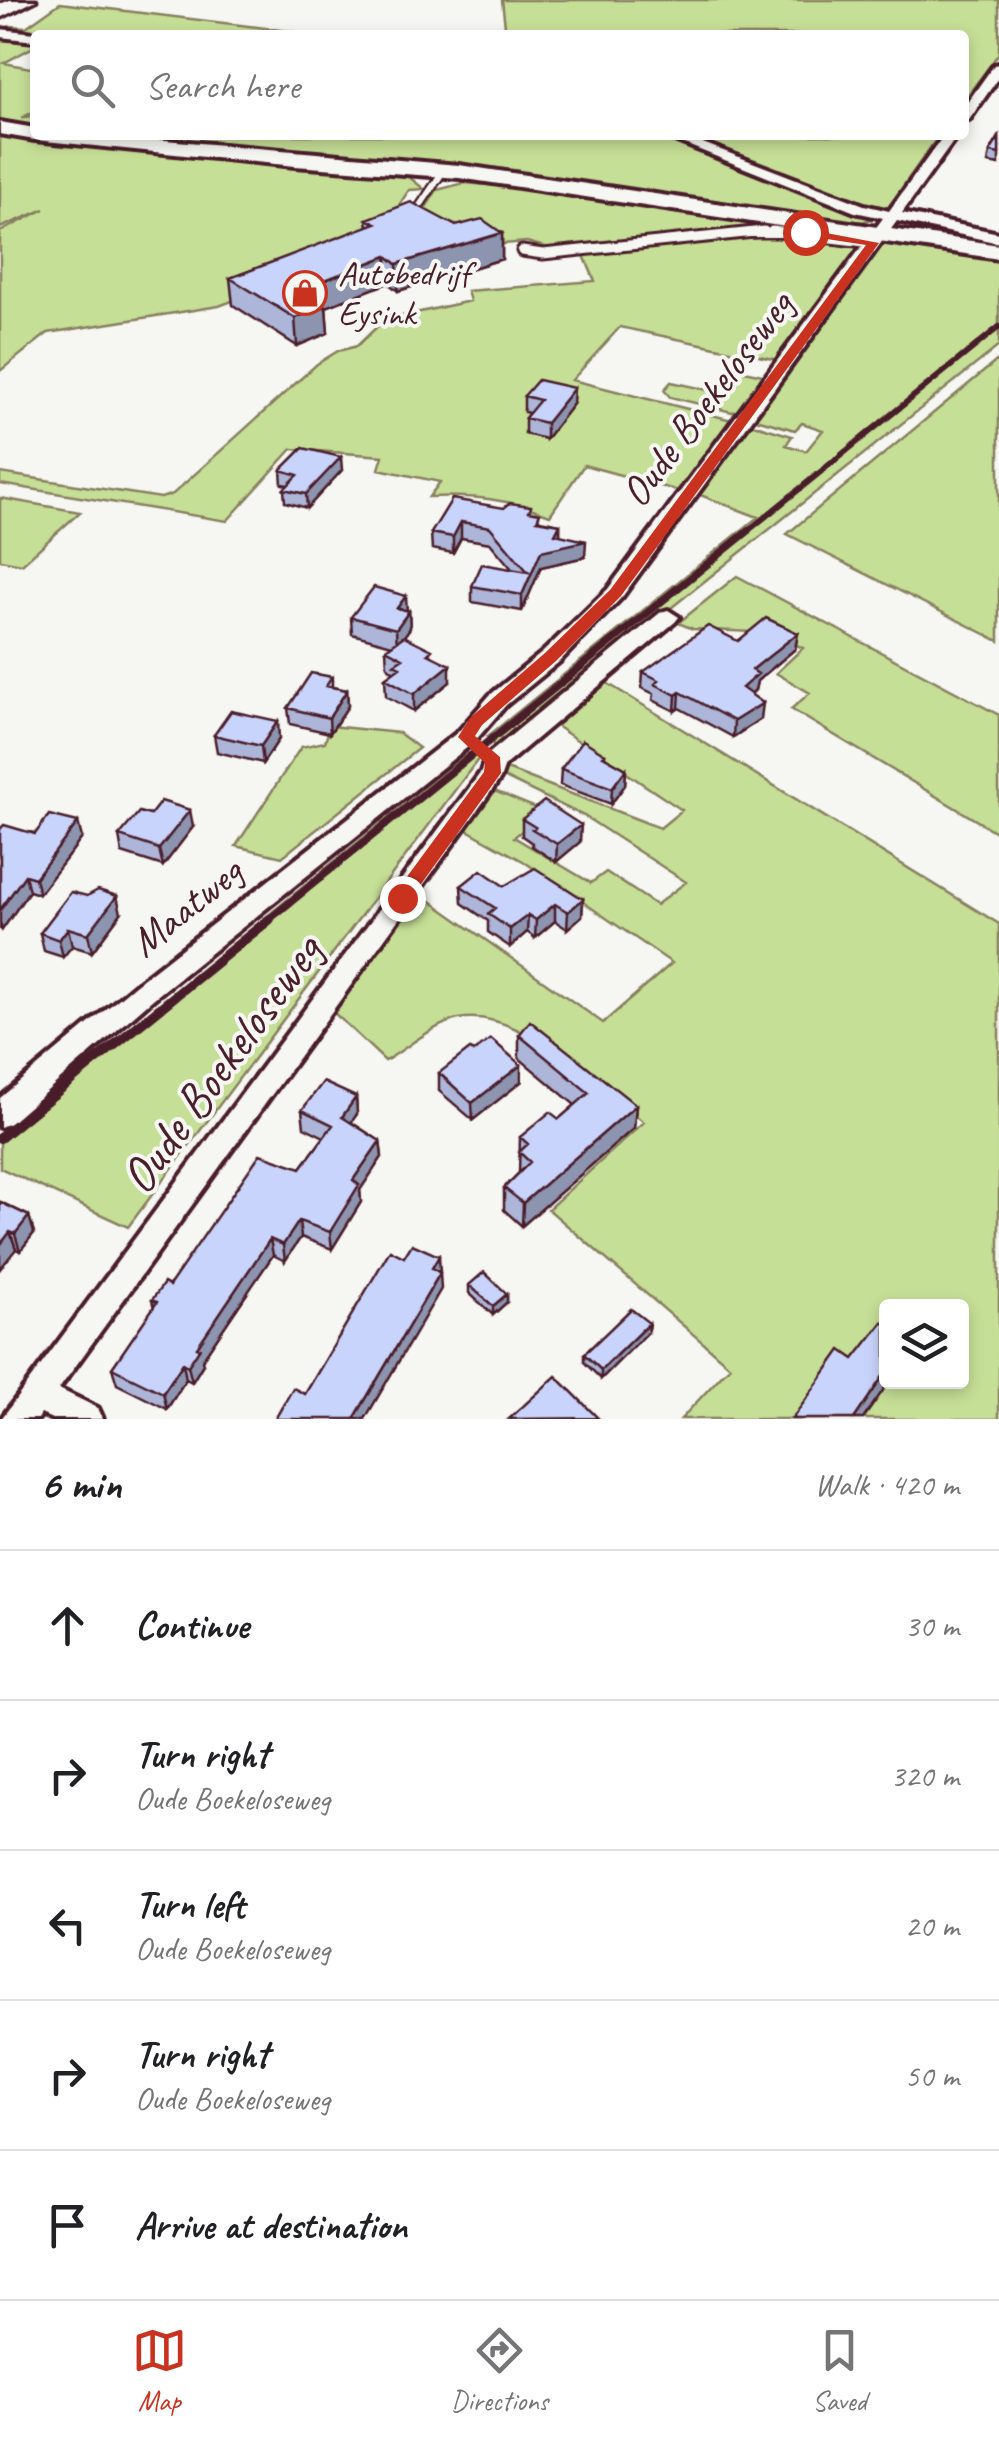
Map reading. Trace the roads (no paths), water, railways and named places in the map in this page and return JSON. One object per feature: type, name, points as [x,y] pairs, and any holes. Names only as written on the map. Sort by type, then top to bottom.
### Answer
[{"type":"main road","points":[[0,128],[30,133]]},
{"type":"main road","points":[[95,140],[573,188]]},
{"type":"main road","points":[[277,158],[429,168],[999,249]]},
{"type":"street","points":[[0,33],[30,36]]},
{"type":"street","points":[[969,110],[999,68]]},
{"type":"street","points":[[679,140],[881,231],[999,238]]},
{"type":"street","name":"Oude Boekeloseweg","points":[[425,766],[466,737],[498,700],[551,657],[615,593],[947,140]]},
{"type":"street","name":"Oude Boekeloseweg","points":[[28,1407],[492,773],[494,762],[668,617]]},
{"type":"street","points":[[466,737],[494,762]]},
{"type":"street","name":"Maatweg","points":[[0,1115],[144,992],[425,766]]},
{"type":"street","points":[[28,1407],[86,1419]]},
{"type":"lane","points":[[413,216],[440,176]]},
{"type":"lane","points":[[522,251],[543,254],[768,231],[881,231]]},
{"type":"railway","points":[[744,534],[999,327]]},
{"type":"railway","points":[[267,921],[747,532]]},
{"type":"railway","points":[[0,1138],[270,919]]},
{"type":"place","name":"Autobedrijf Eysink","points":[[305,293]]}]
